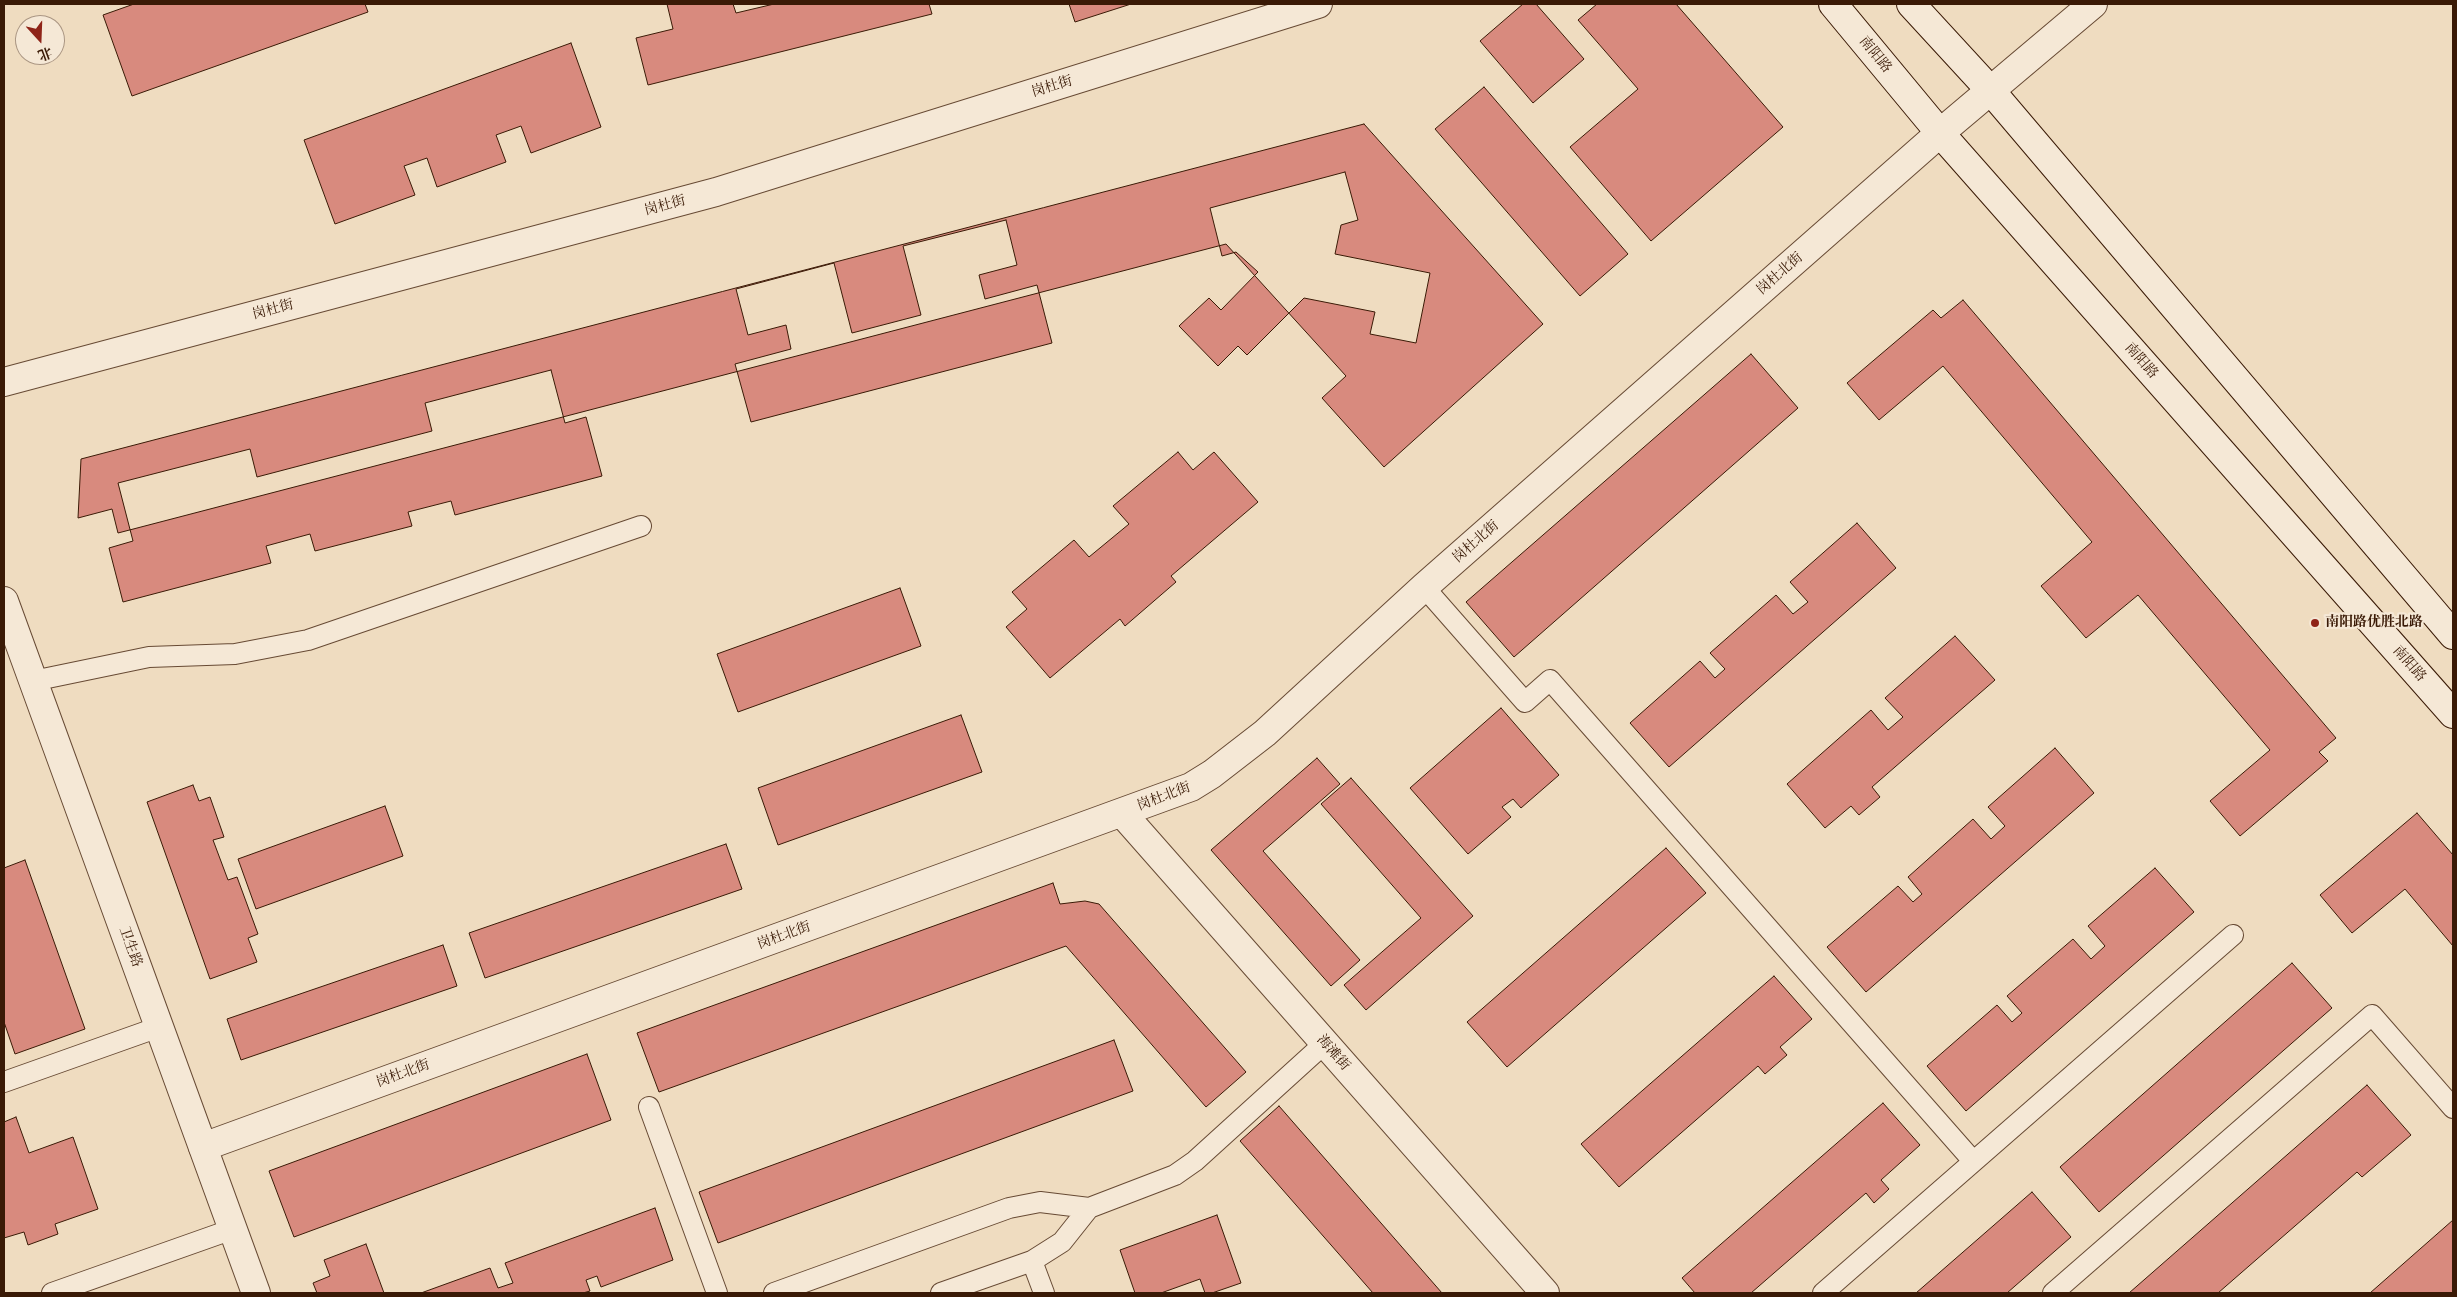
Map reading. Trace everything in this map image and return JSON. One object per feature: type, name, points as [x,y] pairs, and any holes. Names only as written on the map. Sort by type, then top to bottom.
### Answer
[{"type":"street","name":"岗杜街","points":[[4,382],[716,192],[1318,4]]},
{"type":"street","name":"南阳路","points":[[1833,4],[1940,133],[2453,714]]},
{"type":"street","points":[[1911,4],[1991,91],[2453,635]]},
{"type":"street","name":"岗杜北街","points":[[203,1147],[1191,787],[1212,774],[1265,733],[1424,587],[1940,133],[2093,4]]},
{"type":"street","name":"卫生路","points":[[4,601],[256,1293]]},
{"type":"street","name":"海滩街","points":[[1122,813],[1545,1293]]},
{"type":"lane","points":[[33,681],[149,657],[234,654],[308,640],[641,526]]},
{"type":"lane","points":[[1424,587],[1525,702],[1550,680],[1973,1162]]},
{"type":"lane","points":[[1822,1293],[2233,935]]},
{"type":"lane","points":[[2053,1293],[2372,1015],[2453,1108]]},
{"type":"lane","points":[[4,1082],[159,1027]]},
{"type":"lane","points":[[774,1293],[1009,1208],[1040,1202],[1089,1208],[1175,1175],[1195,1161],[1325,1043]]},
{"type":"lane","points":[[649,1107],[717,1293]]},
{"type":"lane","points":[[941,1293],[1032,1261],[1062,1242],[1089,1208]]},
{"type":"lane","points":[[52,1293],[233,1229]]},
{"type":"lane","points":[[1032,1261],[1044,1293]]},
{"type":"building","points":[[134,4],[365,4],[368,12],[132,96],[103,15]]},
{"type":"building","points":[[667,4],[733,4],[736,13],[774,4],[929,4],[932,14],[648,85],[636,38],[673,29]]},
{"type":"building","points":[[1069,4],[1131,4],[1075,22]]},
{"type":"building","points":[[1523,4],[1536,4],[1584,59],[1533,103],[1480,41]]},
{"type":"building","points":[[1597,4],[1676,4],[1783,127],[1651,241],[1570,147],[1638,89],[1578,20]]},
{"type":"building","points":[[571,43],[601,127],[531,153],[521,126],[496,135],[506,162],[437,187],[427,158],[404,166],[415,195],[335,224],[304,140]]},
{"type":"building","points":[[1484,87],[1628,254],[1580,296],[1435,129]]},
{"type":"building","points":[[1364,124],[1543,324],[1384,467],[1322,398],[1346,376],[1226,244],[118,533],[112,509],[78,518],[81,459]]},
{"type":"building","points":[[1345,172],[1358,220],[1341,225],[1335,254],[1430,273],[1416,343],[1370,334],[1375,312],[1304,298],[1247,355],[1238,346],[1218,366],[1179,326],[1209,298],[1221,310],[1258,272],[1236,252],[1222,256],[1210,208]]},
{"type":"building","points":[[1006,220],[1017,265],[979,275],[985,299],[1037,285],[1052,343],[751,422],[735,364],[791,349],[786,325],[748,335],[736,289],[834,263],[852,333],[921,315],[903,246]]},
{"type":"building","points":[[1963,300],[2336,738],[2319,752],[2328,761],[2240,836],[2210,801],[2270,750],[2138,595],[2086,638],[2041,586],[2092,542],[1943,366],[1879,420],[1847,383],[1933,310],[1941,318]]},
{"type":"building","points":[[1751,354],[1798,408],[1514,657],[1466,602]]},
{"type":"building","points":[[551,370],[565,423],[586,417],[602,476],[455,515],[451,501],[408,512],[412,526],[315,551],[310,534],[266,546],[271,563],[123,602],[109,548],[133,541],[118,483],[250,449],[257,477],[432,431],[425,403]]},
{"type":"building","points":[[1178,452],[1193,470],[1214,452],[1258,502],[1171,576],[1176,582],[1125,626],[1120,619],[1050,678],[1006,627],[1027,609],[1012,592],[1074,540],[1089,557],[1129,524],[1113,506]]},
{"type":"building","points":[[1857,523],[1896,568],[1669,767],[1630,723],[1700,661],[1715,678],[1725,669],[1710,653],[1776,595],[1793,614],[1808,602],[1790,582]]},
{"type":"building","points":[[900,588],[921,646],[738,712],[717,654]]},
{"type":"building","points":[[1955,636],[1995,680],[1872,787],[1880,797],[1859,815],[1851,806],[1825,828],[1787,784],[1871,710],[1888,730],[1903,717],[1885,698]]},
{"type":"building","points":[[1501,708],[1559,775],[1521,808],[1513,799],[1502,807],[1511,817],[1468,854],[1410,788]]},
{"type":"building","points":[[961,715],[982,772],[778,845],[758,788]]},
{"type":"building","points":[[2055,748],[2094,793],[1866,992],[1827,947],[1898,886],[1913,902],[1922,894],[1908,877],[1973,819],[1991,839],[2005,826],[1988,807]]},
{"type":"building","points":[[1317,758],[1340,784],[1263,851],[1360,960],[1331,986],[1211,850]]},
{"type":"building","points":[[1351,778],[1473,916],[1366,1010],[1344,985],[1421,918],[1321,804]]},
{"type":"building","points":[[193,785],[199,801],[210,797],[224,837],[213,840],[228,880],[237,877],[258,934],[248,938],[257,962],[210,979],[147,802]]},
{"type":"building","points":[[385,806],[403,856],[256,909],[238,859]]},
{"type":"building","points":[[2417,813],[2453,855],[2453,946],[2405,889],[2352,933],[2320,895]]},
{"type":"building","points":[[726,844],[742,889],[485,978],[469,933]]},
{"type":"building","points":[[1666,848],[1706,893],[1507,1067],[1467,1022]]},
{"type":"building","points":[[25,860],[85,1029],[15,1054],[4,1022],[4,868]]},
{"type":"building","points":[[2155,868],[2194,912],[1966,1111],[1927,1066],[1997,1005],[2012,1022],[2022,1013],[2007,996],[2073,939],[2091,959],[2105,946],[2088,926]]},
{"type":"building","points":[[1053,883],[1060,904],[1085,901],[1099,904],[1246,1072],[1206,1107],[1066,946],[659,1092],[637,1033]]},
{"type":"building","points":[[443,945],[457,986],[241,1060],[227,1019]]},
{"type":"building","points":[[2292,963],[2332,1008],[2099,1212],[2060,1167]]},
{"type":"building","points":[[1774,976],[1812,1019],[1780,1047],[1787,1055],[1765,1074],[1758,1066],[1619,1187],[1581,1144]]},
{"type":"building","points":[[1114,1040],[1133,1091],[718,1243],[699,1192]]},
{"type":"building","points":[[587,1054],[611,1120],[294,1237],[269,1171]]},
{"type":"building","points":[[2367,1085],[2411,1135],[2362,1177],[2357,1172],[2218,1293],[2129,1293]]},
{"type":"building","points":[[1883,1103],[1920,1145],[1881,1180],[1889,1189],[1874,1203],[1866,1193],[1751,1293],[1695,1293],[1682,1278]]},
{"type":"building","points":[[1279,1106],[1442,1293],[1373,1293],[1240,1141]]},
{"type":"building","points":[[16,1117],[29,1153],[73,1137],[98,1209],[55,1224],[58,1234],[28,1245],[24,1232],[4,1238],[4,1122]]},
{"type":"building","points":[[2032,1192],[2071,1237],[2007,1293],[1916,1293]]},
{"type":"building","points":[[655,1208],[673,1260],[601,1287],[597,1276],[586,1280],[590,1291],[583,1293],[421,1293],[490,1268],[498,1288],[513,1283],[505,1263]]},
{"type":"building","points":[[1217,1215],[1241,1283],[1212,1293],[1205,1293],[1200,1279],[1161,1293],[1135,1293],[1120,1250]]},
{"type":"building","points":[[2453,1220],[2453,1293],[2370,1293]]},
{"type":"building","points":[[366,1244],[384,1293],[317,1293],[313,1283],[330,1276],[324,1260]]},
{"type":"place","name":"南阳路优胜北路","points":[[2315,623]]}]
